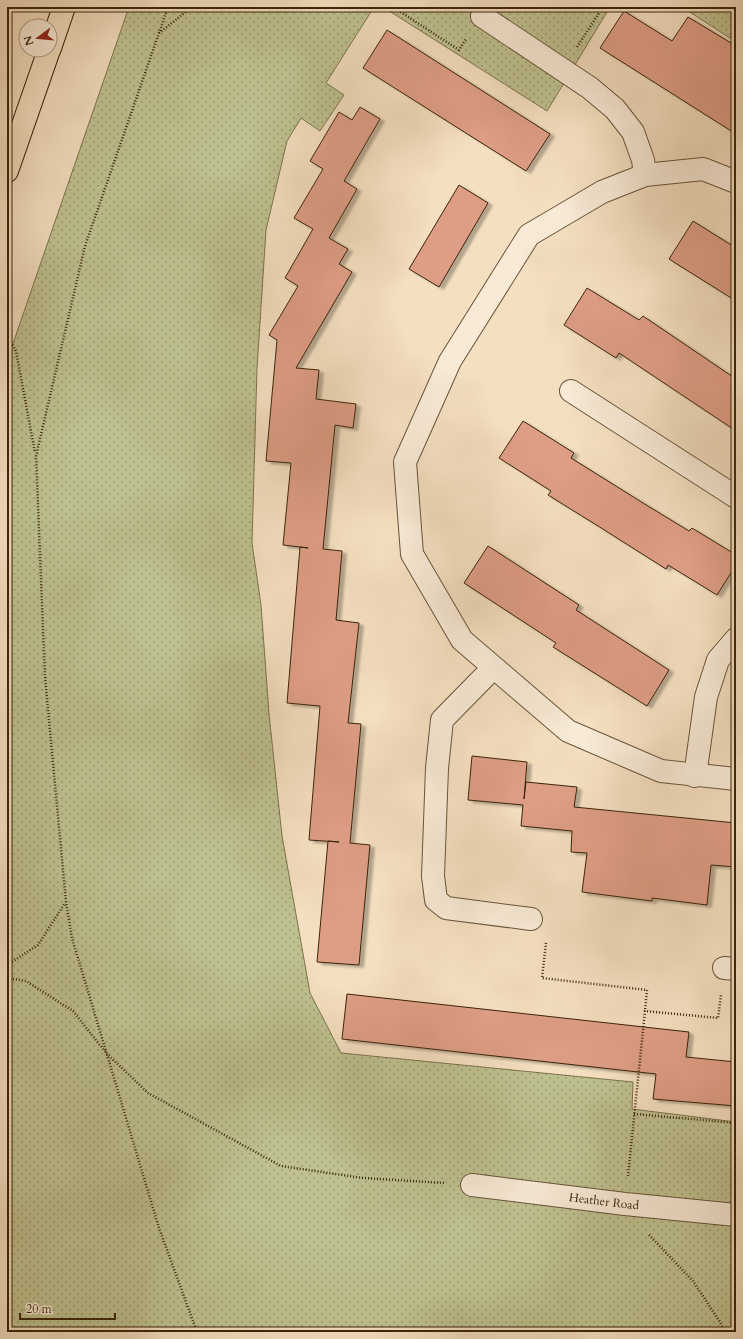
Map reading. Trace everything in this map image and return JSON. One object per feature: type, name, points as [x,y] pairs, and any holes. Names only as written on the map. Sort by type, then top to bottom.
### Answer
[{"type":"highway","points":[[58,25],[64,7]]},
{"type":"highway","points":[[7,171],[47,58]]},
{"type":"street","points":[[482,16],[590,88],[615,110],[633,132],[643,160],[645,175]]},
{"type":"street","points":[[736,182],[703,169],[645,175],[602,192],[529,235],[450,361],[405,462],[412,554],[462,640],[568,731],[661,771],[695,776],[736,779]]},
{"type":"street","points":[[571,391],[736,497]]},
{"type":"street","points":[[695,776],[706,697],[718,660],[736,639]]},
{"type":"street","points":[[494,668],[442,720],[437,768],[433,876],[436,900],[446,908],[531,919]]},
{"type":"street","name":"Heather Road","points":[[472,1185],[634,1205],[736,1215]]},
{"type":"path","points":[[36,456],[85,246],[168,7]]},
{"type":"path","points":[[159,34],[192,7]]},
{"type":"path","points":[[393,7],[459,50],[482,16]]},
{"type":"path","points":[[563,70],[603,7]]},
{"type":"path","points":[[7,334],[16,351],[36,456],[45,677],[66,902],[72,938],[158,1228],[197,1332]]},
{"type":"path","points":[[7,965],[38,945],[66,902]]},
{"type":"path","points":[[531,919],[549,920],[542,978],[647,990],[634,1114],[634,1205],[640,1223],[663,1251],[693,1281],[720,1322],[724,1332]]},
{"type":"path","points":[[645,1010],[718,1018],[730,968]]},
{"type":"path","points":[[7,978],[26,981],[73,1012],[107,1054],[148,1093],[281,1166],[363,1178],[472,1185]]},
{"type":"path","points":[[634,1114],[736,1124]]},
{"type":"green space","points":[[129,7],[374,7],[326,83],[344,95],[320,131],[301,118],[287,141],[266,230],[257,368],[252,543],[261,605],[269,714],[282,836],[310,993],[341,1053],[633,1082],[632,1109],[736,1122],[736,1332],[7,1332],[7,361]]},
{"type":"green space","points":[[383,7],[610,7],[547,111]]},
{"type":"green space","points":[[682,7],[736,7],[736,29],[730,38]]},
{"type":"building","points":[[624,11],[672,41],[688,17],[736,46],[736,134],[600,48]]},
{"type":"building","points":[[387,30],[550,134],[526,171],[363,68]]},
{"type":"building","points":[[360,107],[380,119],[344,181],[357,189],[329,238],[348,249],[339,264],[352,272],[296,368],[319,370],[316,399],[356,404],[353,428],[335,425],[323,549],[342,551],[336,620],[359,623],[348,723],[361,724],[350,843],[370,845],[359,965],[317,962],[328,841],[309,840],[320,706],[287,703],[300,547],[283,545],[291,463],[266,461],[277,340],[269,335],[298,286],[285,278],[313,229],[294,218],[323,169],[310,161],[339,112],[352,120]]},
{"type":"building","points":[[459,185],[488,203],[439,287],[409,269]]},
{"type":"building","points":[[693,221],[736,248],[736,301],[669,259]]},
{"type":"building","points":[[587,288],[639,320],[643,316],[736,379],[736,431],[619,353],[616,358],[564,325]]},
{"type":"building","points":[[523,421],[574,453],[571,458],[689,531],[692,528],[736,555],[736,565],[717,595],[668,565],[666,569],[548,495],[551,491],[499,458]]},
{"type":"building","points":[[488,546],[579,605],[576,610],[669,670],[647,706],[553,647],[556,643],[464,583]]},
{"type":"building","points":[[472,756],[527,762],[524,799],[526,782],[577,787],[574,807],[736,823],[736,867],[711,865],[707,905],[652,898],[652,901],[582,892],[587,853],[571,852],[572,831],[521,826],[523,805],[468,800]]},
{"type":"building","points":[[347,994],[689,1032],[686,1057],[736,1062],[736,1106],[653,1099],[656,1074],[342,1039]]}]
